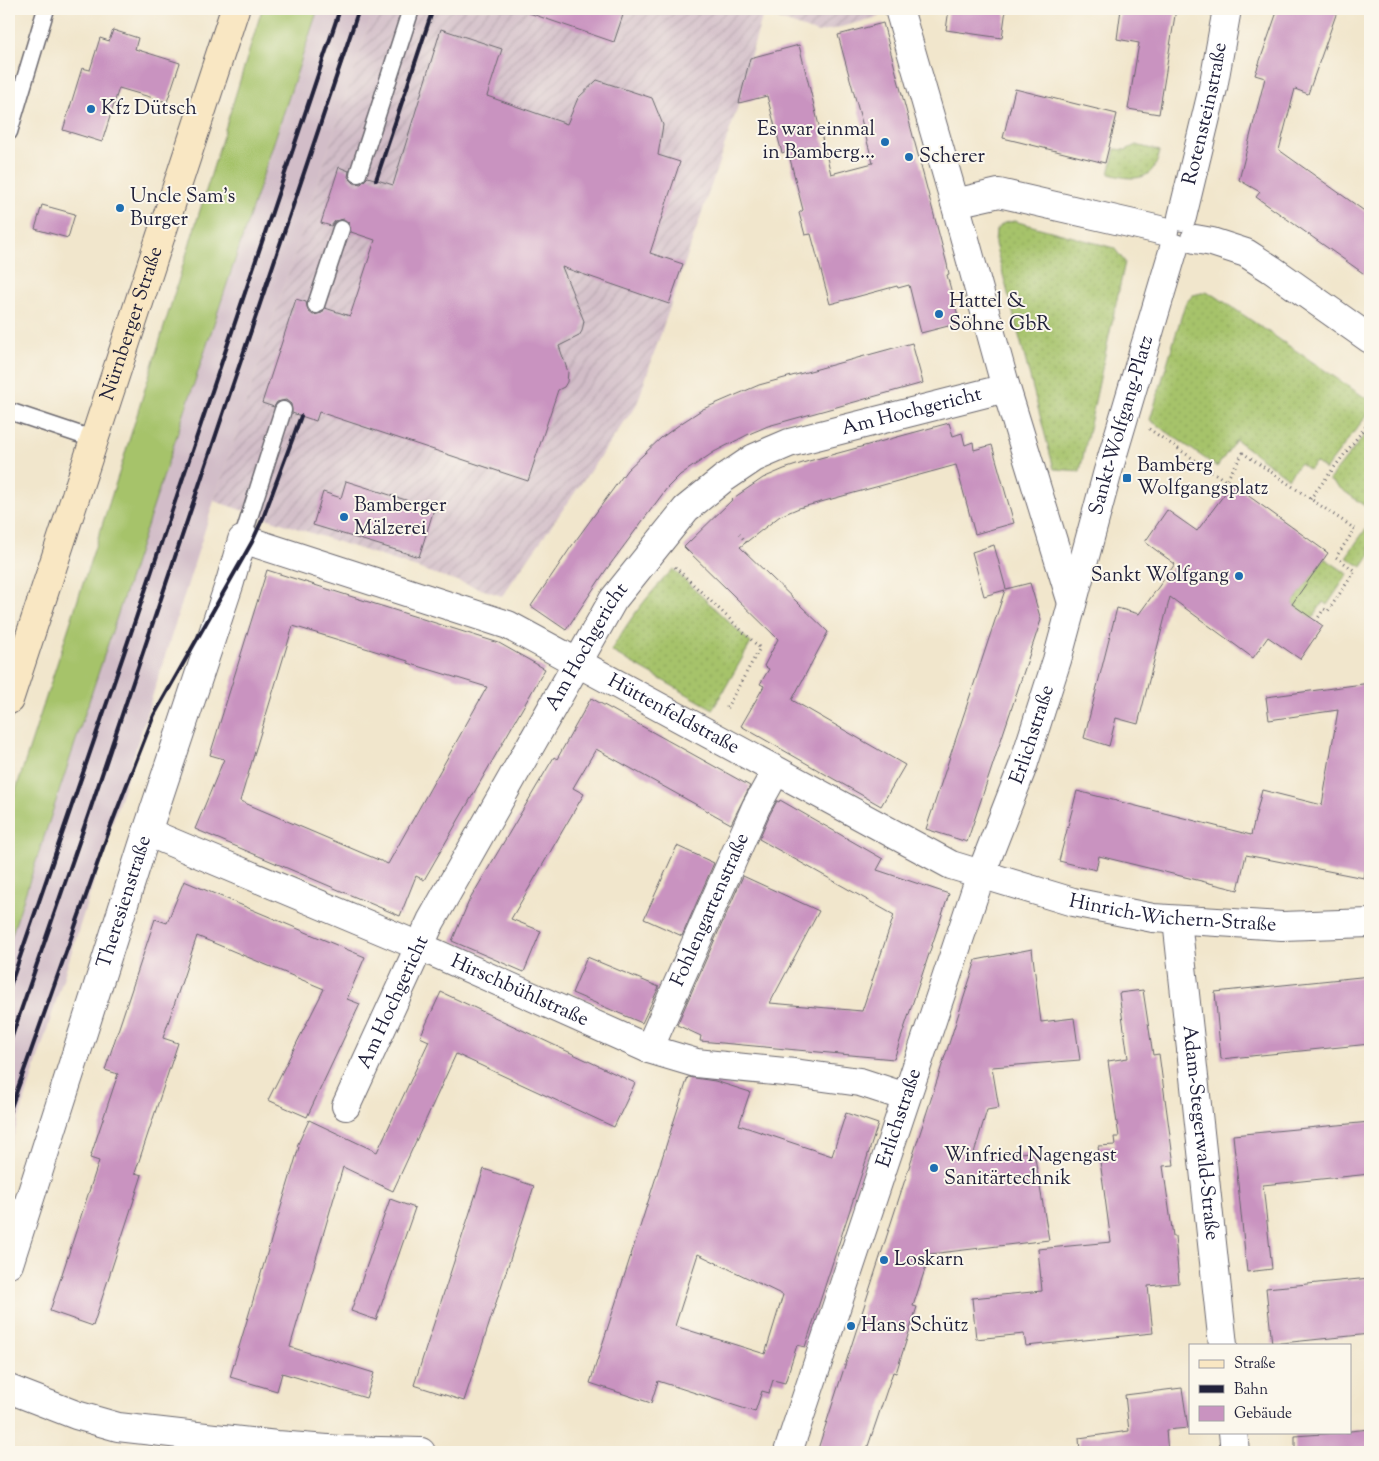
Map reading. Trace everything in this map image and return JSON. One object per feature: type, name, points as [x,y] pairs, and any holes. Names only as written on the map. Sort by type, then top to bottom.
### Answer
[{"type":"street","name":"Nürnberger Straße","points":[[9,700],[93,438],[235,9]]},
{"type":"street","points":[[899,9],[1006,388],[1072,603]]},
{"type":"street","name":"Rotensteinstraße","points":[[1179,234],[1213,88],[1228,9]]},
{"type":"street","points":[[955,202],[999,193],[1212,242],[1246,253],[1370,339]]},
{"type":"street","name":"Sankt-Wolfgang-Platz","points":[[1072,603],[1179,234]]},
{"type":"street","name":"Am Hochgericht","points":[[346,1106],[436,913],[613,600],[686,509],[723,479],[754,458],[789,444],[1006,388]]},
{"type":"street","name":"Hüttenfeldstraße","points":[[242,540],[508,625],[951,865],[981,874]]},
{"type":"street","name":"Theresienstraße","points":[[9,1264],[242,540]]},
{"type":"street","name":"Erlichstraße","points":[[788,1452],[981,874],[1023,766],[1057,660],[1072,603]]},
{"type":"street","name":"Fohlengartenstraße","points":[[649,1049],[756,807],[776,771]]},
{"type":"street","name":"Hirschbühlstraße","points":[[147,832],[419,946],[649,1049],[696,1063],[860,1082],[906,1097]]},
{"type":"street","name":"Hinrich-Wichern-Straße","points":[[981,874],[1073,902],[1125,914],[1177,920],[1282,926],[1370,923]]},
{"type":"street","name":"Adam-Stegerwald-Straße","points":[[1177,920],[1223,1344]]},
{"type":"street","points":[[9,1389],[76,1414],[118,1427],[277,1445],[340,1450],[421,1452]]},
{"type":"street","points":[[1233,1434],[1235,1452]]},
{"type":"lane","points":[[9,132],[46,9]]},
{"type":"lane","points":[[358,174],[411,9]]},
{"type":"lane","points":[[316,306],[341,229]]},
{"type":"lane","points":[[242,540],[283,410]]},
{"type":"lane","points":[[9,411],[93,438]]},
{"type":"path","points":[[1310,499],[1370,421]]},
{"type":"path","points":[[1152,431],[1226,481],[1243,453],[1355,529],[1336,557],[1355,571],[1328,611],[1324,609],[1316,621]]},
{"type":"path","points":[[739,534],[748,544]]},
{"type":"path","points":[[654,547],[760,648],[711,736]]},
{"type":"shaded area","points":[[318,9],[374,9],[214,501],[9,1150],[9,943]]},
{"type":"shaded area","points":[[374,9],[877,9],[879,17],[818,33],[763,14],[739,103],[637,404],[502,596],[214,501]]},
{"type":"green space","points":[[262,9],[318,9],[9,943],[9,811],[119,473]]},
{"type":"green space","points":[[1136,145],[1160,151],[1153,169],[1142,177],[1135,178],[1109,174],[1115,149],[1126,150]]},
{"type":"green space","points":[[1014,221],[1114,248],[1125,262],[1080,471],[1054,469],[995,244],[996,230],[1004,223]]},
{"type":"green space","points":[[1206,292],[1217,297],[1370,401],[1370,411],[1325,470],[1316,462],[1309,470],[1300,463],[1288,478],[1236,440],[1217,467],[1150,420],[1185,304],[1193,295]]},
{"type":"green space","points":[[1370,428],[1370,510],[1329,480]]},
{"type":"green space","points":[[1370,523],[1370,555],[1362,567],[1346,557]]},
{"type":"green space","points":[[1324,558],[1348,574],[1327,605],[1323,602],[1312,619],[1292,604]]},
{"type":"green space","points":[[673,569],[751,643],[713,709],[611,651],[639,608]]},
{"type":"building","points":[[529,9],[625,9],[614,42],[529,13]]},
{"type":"building","points":[[949,9],[1006,9],[1002,38],[946,30]]},
{"type":"building","points":[[1121,9],[1176,9],[1159,114],[1128,109],[1139,43],[1117,39]]},
{"type":"building","points":[[1278,9],[1338,9],[1308,94],[1295,89],[1279,150],[1370,215],[1370,278],[1256,197],[1260,192],[1239,180],[1265,78],[1255,75]]},
{"type":"building","points":[[883,23],[947,264],[949,274],[947,275],[960,323],[921,333],[909,285],[898,288],[897,286],[830,304],[811,234],[805,235],[799,213],[803,210],[788,151],[782,153],[767,96],[739,103],[750,58],[799,45],[831,174],[873,163],[838,35]]},
{"type":"building","points":[[441,29],[502,49],[487,96],[567,124],[578,98],[597,80],[652,98],[663,125],[658,155],[680,162],[650,253],[683,264],[669,304],[562,267],[584,321],[579,336],[559,346],[568,372],[567,382],[564,387],[558,390],[528,481],[319,412],[316,421],[292,413],[291,404],[286,400],[277,402],[274,407],[262,403],[296,299],[306,302],[308,311],[313,315],[322,313],[325,308],[350,316],[375,240],[351,232],[349,223],[344,219],[335,221],[331,226],[321,223],[339,167],[349,171],[348,177],[354,183],[361,184],[368,177],[393,185]]},
{"type":"building","points":[[113,30],[138,38],[135,49],[180,63],[167,102],[119,88],[102,142],[63,130],[82,68],[90,70],[100,38],[109,41]]},
{"type":"building","points":[[1015,89],[1117,114],[1105,163],[1003,138]]},
{"type":"building","points":[[42,205],[75,214],[68,238],[35,229]]},
{"type":"building","points":[[912,343],[923,383],[768,426],[714,452],[680,475],[667,488],[606,570],[566,630],[531,606],[627,470],[661,438],[683,422],[703,409],[759,385]]},
{"type":"building","points":[[949,423],[953,436],[962,433],[965,445],[973,442],[974,450],[992,445],[1014,523],[975,534],[956,465],[799,508],[780,516],[740,547],[828,632],[792,700],[905,765],[881,806],[741,726],[764,686],[760,684],[769,669],[764,666],[778,639],[684,547],[735,497],[763,478],[809,461]]},
{"type":"building","points":[[346,481],[434,509],[419,557],[313,525],[323,492],[341,498]]},
{"type":"building","name":"Sankt Wolfgang","points":[[1232,484],[1328,553],[1292,604],[1323,626],[1300,659],[1268,637],[1253,658],[1170,597],[1138,724],[1116,718],[1109,746],[1084,738],[1117,608],[1139,614],[1175,564],[1145,542],[1167,510],[1197,531]]},
{"type":"building","points":[[994,545],[1006,589],[1030,583],[1041,620],[967,842],[926,829],[1005,590],[984,596],[972,552]]},
{"type":"building","points":[[267,570],[499,643],[545,669],[424,880],[416,876],[400,916],[195,829],[224,759],[210,755]],"holes":[[[293,626],[408,661],[408,663],[487,687],[388,864],[240,801]]]},
{"type":"building","points":[[1370,683],[1370,845],[1364,878],[1246,855],[1238,890],[1099,856],[1096,870],[1059,861],[1077,791],[1251,835],[1262,790],[1322,805],[1338,710],[1269,720],[1266,697]]},
{"type":"building","points":[[591,698],[750,786],[731,824],[596,749],[573,788],[584,794],[511,919],[541,931],[524,972],[452,941],[469,901],[554,757],[557,759]]},
{"type":"building","points":[[780,800],[883,859],[877,870],[949,894],[894,1059],[700,1041],[701,1036],[677,1025],[743,876],[819,911],[770,1003],[862,1011],[894,915],[759,839],[777,801],[779,802]]},
{"type":"building","points":[[677,846],[714,863],[682,936],[644,919]]},
{"type":"building","points":[[184,881],[365,957],[347,999],[360,1004],[307,1117],[268,1100],[324,989],[197,936],[163,1038],[178,1043],[135,1173],[142,1175],[93,1326],[50,1311],[99,1161],[90,1158],[118,1074],[105,1070],[155,919],[167,923]]},
{"type":"building","points":[[1032,949],[1041,1022],[1074,1018],[1080,1060],[992,1067],[999,1108],[987,1110],[973,1156],[1034,1152],[1049,1240],[930,1254],[913,1306],[917,1307],[896,1373],[893,1372],[866,1452],[817,1452],[976,960]]},
{"type":"building","points":[[587,957],[659,987],[642,1023],[572,993]]},
{"type":"building","points":[[1370,976],[1370,1044],[1221,1059],[1215,992]]},
{"type":"building","points":[[1143,990],[1153,1055],[1159,1054],[1174,1165],[1163,1166],[1173,1236],[1175,1236],[1179,1283],[1148,1286],[1153,1333],[1026,1346],[1024,1334],[976,1339],[972,1298],[1042,1291],[1038,1249],[1111,1242],[1098,1146],[1115,1145],[1114,1137],[1119,1137],[1108,1061],[1128,1058],[1119,993]]},
{"type":"building","points":[[441,992],[635,1083],[614,1127],[456,1054],[393,1191],[343,1167],[290,1347],[374,1373],[366,1398],[282,1373],[277,1391],[230,1377],[299,1147],[297,1146],[309,1120],[377,1152],[429,1041],[420,1037]]},
{"type":"building","points":[[688,1077],[715,1081],[750,1092],[739,1125],[832,1156],[846,1113],[878,1124],[805,1347],[797,1345],[785,1383],[773,1380],[769,1393],[762,1391],[755,1412],[658,1381],[651,1403],[590,1383]],"holes":[[[698,1254],[783,1295],[765,1354],[675,1326]]]},
{"type":"building","points":[[1370,1122],[1370,1174],[1263,1185],[1272,1269],[1247,1272],[1233,1135]]},
{"type":"building","points":[[484,1169],[534,1186],[464,1401],[414,1385]]},
{"type":"building","points":[[390,1199],[415,1208],[376,1320],[351,1311]]},
{"type":"building","points":[[1370,1278],[1370,1334],[1272,1344],[1266,1288]]},
{"type":"building","points":[[1182,1388],[1188,1428],[1166,1430],[1168,1452],[1080,1452],[1079,1438],[1129,1431],[1125,1395]]},
{"type":"building","points":[[1370,1429],[1370,1452],[1295,1452],[1295,1436],[1352,1434],[1352,1431]]},
{"type":"railway","points":[[9,989],[136,618],[340,9]]},
{"type":"railway","points":[[9,1045],[89,813],[359,9]]},
{"type":"railway","points":[[376,180],[433,9]]},
{"type":"railway","points":[[9,1113],[110,828],[154,715],[252,542],[263,518],[301,416]]},
{"type":"place","name":"Kfz Dütsch","points":[[91,109]]},
{"type":"place","name":"Es war einmal in Bamberg...","points":[[885,142]]},
{"type":"place","name":"Scherer","points":[[909,157]]},
{"type":"place","name":"Uncle Sam's Burger","points":[[120,208]]},
{"type":"place","name":"Hattel & Söhne GbR","points":[[939,314]]},
{"type":"place","name":"Bamberg Wolfgangsplatz","points":[[1127,478]]},
{"type":"place","name":"Bamberger Mälzerei","points":[[344,517]]},
{"type":"place","name":"Sankt Wolfgang","points":[[1239,576]]},
{"type":"place","name":"Winfried Nagengast Sanitärtechnik","points":[[934,1168]]},
{"type":"place","name":"Loskarn","points":[[884,1260]]},
{"type":"place","name":"Hans Schütz","points":[[851,1326]]}]
